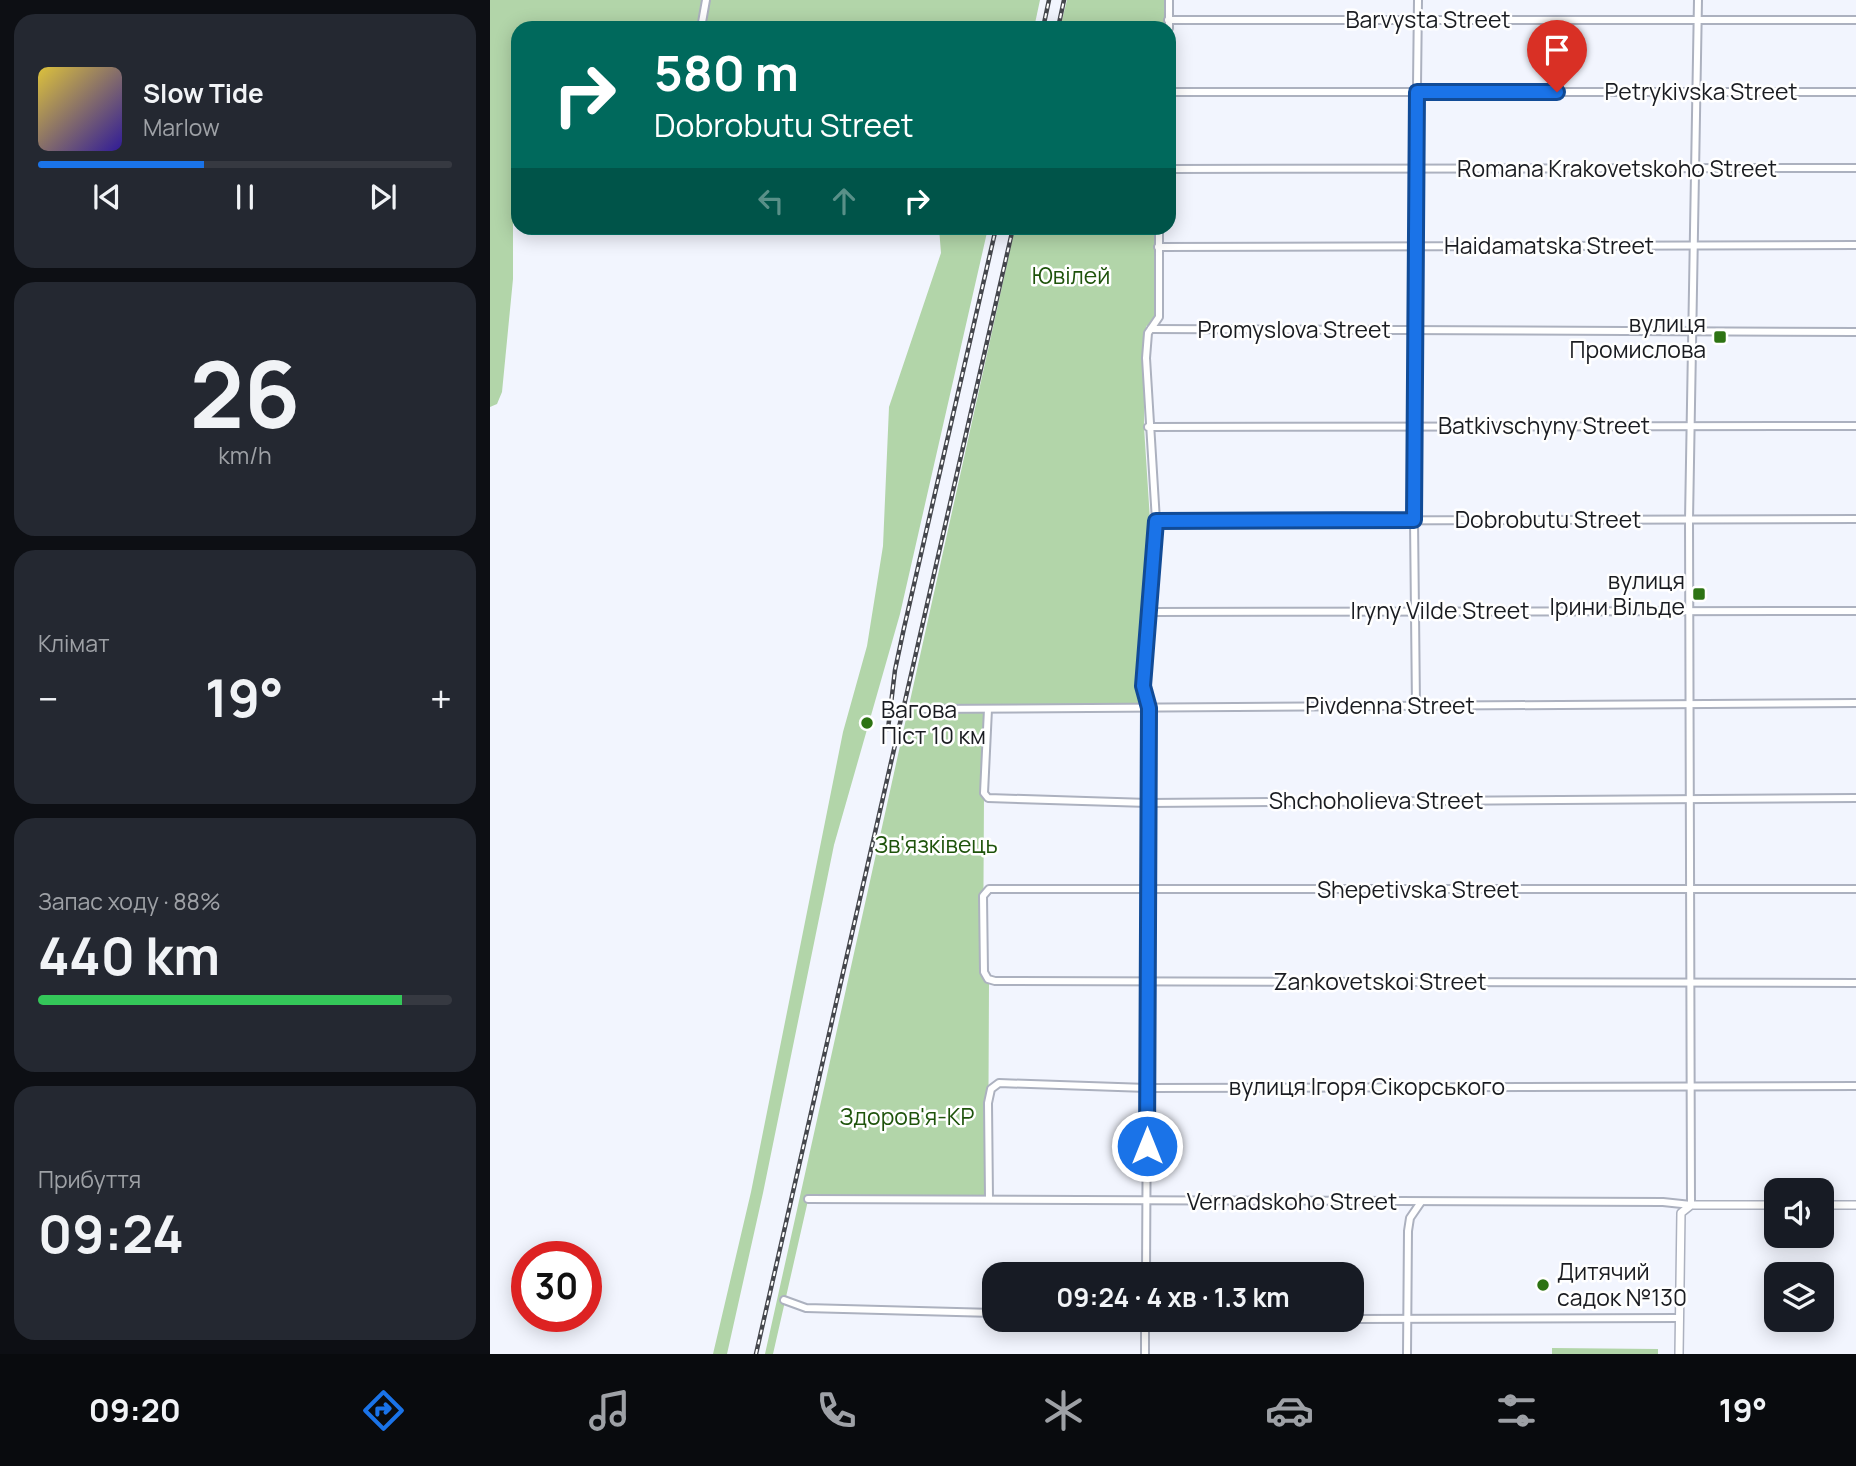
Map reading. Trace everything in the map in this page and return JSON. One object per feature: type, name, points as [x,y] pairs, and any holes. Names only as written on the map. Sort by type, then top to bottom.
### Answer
[{"type":"street","points":[[702,21],[706,0]]},
{"type":"street","points":[[1168,21],[1169,0]]},
{"type":"street","points":[[1416,706],[1413,427],[1418,0]]},
{"type":"street","points":[[1679,1354],[1679,1219],[1685,1208],[1691,1205],[1692,799],[1689,520],[1698,0]]},
{"type":"street","name":"Barvysta Street","points":[[1176,24],[1418,20],[1856,20]]},
{"type":"street","name":"Petrykivska Street","points":[[1176,92],[1856,92]]},
{"type":"street","name":"Romana Krakovetskoho Street","points":[[1176,169],[1856,168]]},
{"type":"street","points":[[1146,1262],[1149,708],[1143,686],[1156,521],[1148,427],[1147,349],[1151,329],[1159,317],[1159,235]]},
{"type":"street","name":"Haidamatska Street","points":[[1158,247],[1856,245]]},
{"type":"street","name":"Promyslova Street","points":[[1151,329],[1856,332]]},
{"type":"street","name":"Batkivschyny Street","points":[[1148,427],[1856,426]]},
{"type":"street","name":"Dobrobutu Street","points":[[1156,521],[1856,519]]},
{"type":"street","name":"Iryny Vilde Street","points":[[1149,611],[1856,611]]},
{"type":"street","name":"Pivdenna Street","points":[[924,709],[1856,703]]},
{"type":"street","name":"Shchoholieva Street","points":[[988,709],[985,797],[1148,803],[1856,798]]},
{"type":"street","name":"Shepetivska Street","points":[[983,896],[989,889],[1856,889]]},
{"type":"street","name":"Zankovetskoi Street","points":[[983,896],[984,972],[988,979],[1856,983]]},
{"type":"street","name":"вулиця Ігоря Сікорського","points":[[989,1199],[988,1103],[991,1089],[996,1084],[1147,1088],[1856,1086]]},
{"type":"street","name":"Vernadskoho Street","points":[[808,1199],[1663,1202],[1691,1205],[1764,1205]]},
{"type":"street","points":[[1407,1354],[1408,1231],[1410,1219],[1421,1202]]},
{"type":"street","points":[[1834,1205],[1856,1205]]},
{"type":"street","points":[[784,1300],[806,1308],[982,1313]]},
{"type":"street","points":[[1364,1319],[1679,1318]]},
{"type":"street","points":[[1145,1332],[1145,1354]]},
{"type":"green space","points":[[490,0],[1040,0],[1036,21],[511,21],[513,279],[502,392],[497,404],[490,407]]},
{"type":"green space","points":[[1067,0],[1167,0],[1167,21],[1062,21]]},
{"type":"green space","points":[[940,235],[986,235],[900,614],[834,845],[763,1193],[727,1354],[713,1354],[751,1192],[843,732],[867,646],[883,546],[889,407],[941,253]]},
{"type":"green space","points":[[1013,235],[1158,235],[1158,318],[1154,324],[1146,326],[1144,427],[1150,520],[1141,704],[1034,705],[988,709],[984,795],[983,972],[989,983],[988,1197],[809,1196],[773,1354],[765,1354]]},
{"type":"green space","points":[[1552,1348],[1658,1349],[1658,1354],[1552,1354]]},
{"type":"railway","points":[[1044,21],[1049,0]]},
{"type":"railway","points":[[1060,21],[1064,0]]},
{"type":"railway","points":[[888,729],[895,670],[904,628],[994,235]]},
{"type":"railway","points":[[756,1354],[1011,235]]},
{"type":"place","name":"вулиця Промислова","points":[[1720,337]]},
{"type":"place","name":"вулиця Ірини Вільде","points":[[1699,594]]},
{"type":"place","name":"Вагова Піст 10 км","points":[[867,723]]},
{"type":"place","name":"Дитячий садок №130","points":[[1543,1285]]},
{"type":"route","points":[[1147,1146],[1149,708],[1143,686],[1156,521],[1414,520],[1417,92],[1557,92]]},
{"type":"park label","name":"Ювілей","points":[[1071,276]]},
{"type":"park label","name":"Зв'язківець","points":[[936,845]]},
{"type":"park label","name":"Здоров'я-КР","points":[[907,1117]]}]
